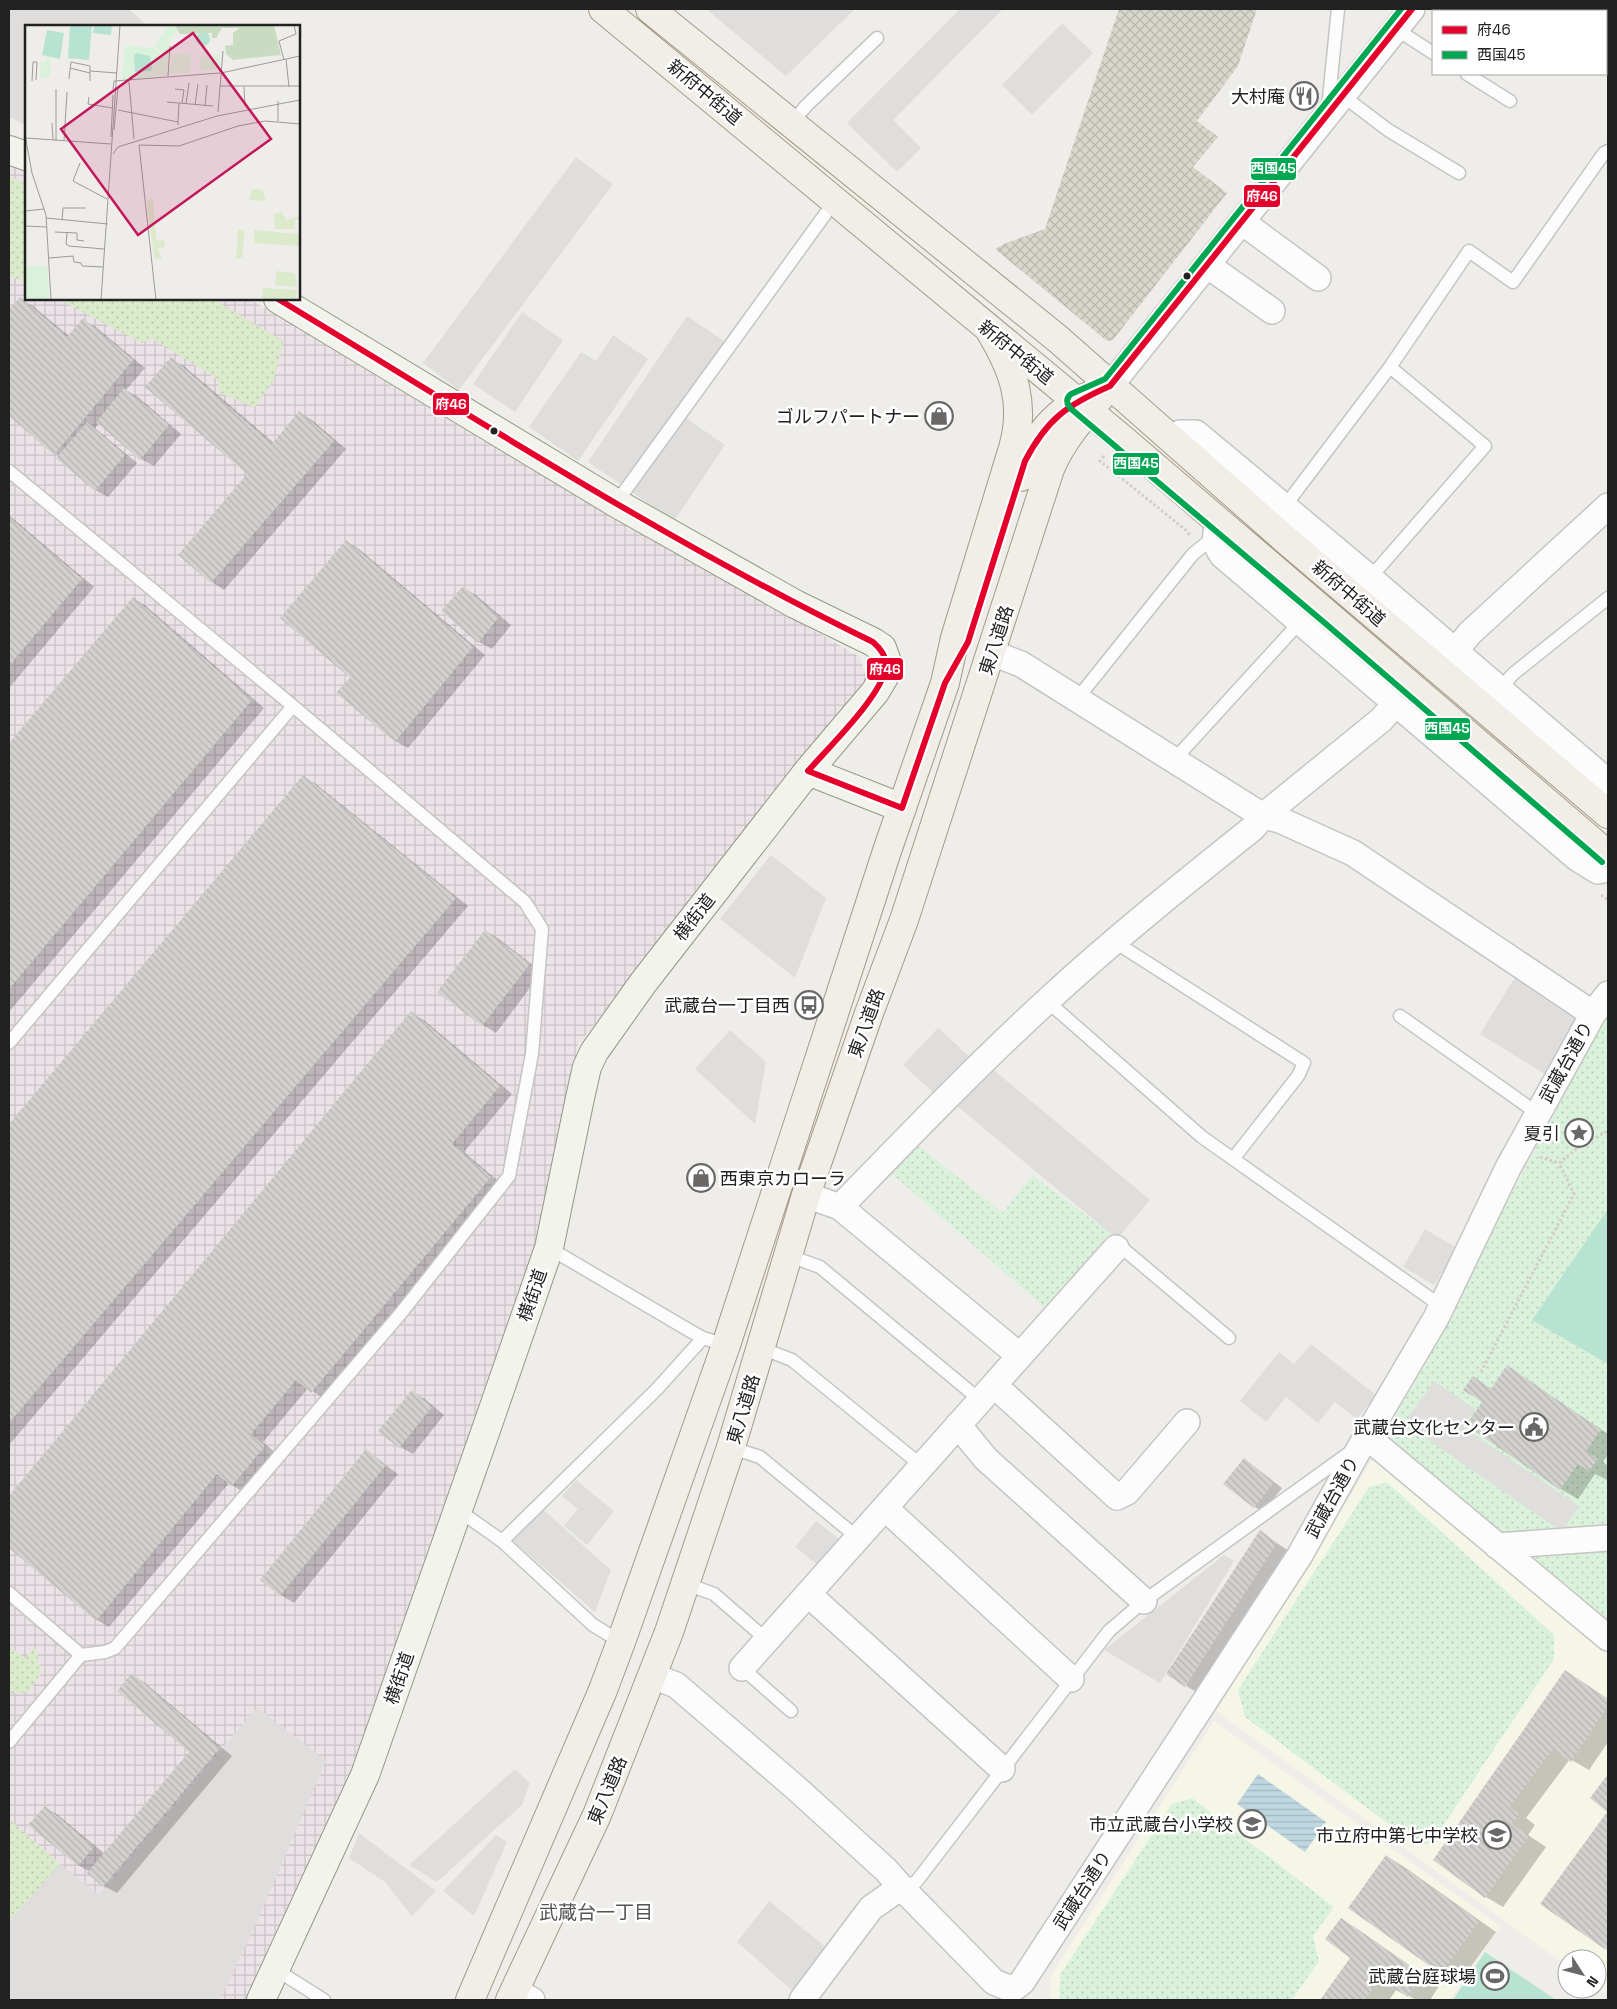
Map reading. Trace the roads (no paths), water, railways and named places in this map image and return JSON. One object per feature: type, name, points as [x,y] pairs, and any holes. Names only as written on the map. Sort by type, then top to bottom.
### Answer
[{"type":"main road","name":"新府中街道","points":[[603,9],[1082,406],[1216,530],[1340,623],[1608,855]]},
{"type":"main road","name":"新府中街道","points":[[650,9],[792,122],[1058,340],[1478,705],[1608,814]]},
{"type":"main road","name":"東八道路","points":[[470,2000],[603,1690],[621,1642],[640,1587],[715,1341],[945,683],[955,638],[1013,448],[1020,410],[1011,371],[1005,355],[990,331]]},
{"type":"main road","name":"東八道路","points":[[945,683],[968,642],[1025,461],[1042,431],[1058,414],[1082,406],[1110,386]]},
{"type":"main road","name":"東八道路","points":[[519,1997],[631,1731],[686,1584],[727,1446],[742,1411],[806,1195],[868,1016],[904,920],[1055,456],[1082,406]]},
{"type":"main road","points":[[640,1587],[645,1605],[660,1606],[664,1600],[696,1508],[727,1446]]},
{"type":"main road","points":[[511,1907],[570,1808],[607,1720],[613,1712],[623,1710],[629,1715],[631,1731]]},
{"type":"street","points":[[1110,386],[1412,9]]},
{"type":"street","points":[[9,150],[25,156]]},
{"type":"street","points":[[1242,222],[1318,278]]},
{"type":"street","points":[[1207,265],[1272,311]]},
{"type":"street","points":[[280,300],[616,503]]},
{"type":"street","points":[[1171,439],[1180,433],[1196,433],[1370,578],[1608,782]]},
{"type":"street","name":"横街道","points":[[261,2000],[365,1775],[549,1248],[587,1067],[594,1052],[643,983],[808,770],[875,692],[884,676],[886,659],[882,648],[873,642],[795,604],[616,503]]},
{"type":"street","points":[[1455,651],[1470,632],[1608,506]]},
{"type":"street","points":[[1216,530],[1216,547],[1222,555],[1576,858],[1598,871],[1608,870]]},
{"type":"street","points":[[992,653],[1020,664],[1263,816],[1280,820],[1353,853],[1593,1014]]},
{"type":"street","points":[[840,1207],[974,1071],[1047,1001],[1253,828],[1263,816],[1381,720],[1396,703]]},
{"type":"street","points":[[808,770],[902,808]]},
{"type":"street","name":"武蔵台通り","points":[[1017,1992],[1300,1555],[1364,1439],[1442,1306],[1537,1113],[1593,1014],[1608,994]]},
{"type":"street","points":[[806,1195],[840,1207],[1020,1356]]},
{"type":"street","points":[[742,1668],[1116,1248]]},
{"type":"street","points":[[987,1393],[1116,1497],[1127,1492],[1187,1422]]},
{"type":"street","points":[[958,1426],[986,1458],[1144,1601]]},
{"type":"street","points":[[1364,1439],[1608,1638]]},
{"type":"street","points":[[885,1508],[1071,1679]]},
{"type":"street","points":[[1497,1546],[1608,1538]]},
{"type":"street","points":[[808,1594],[1002,1768]]},
{"type":"street","points":[[652,1676],[676,1684],[727,1728],[886,1870],[900,1888],[994,1982],[1017,1992]]},
{"type":"street","points":[[802,2000],[872,1908],[900,1888]]},
{"type":"lane","points":[[1327,116],[1338,9]]},
{"type":"lane","points":[[1396,29],[1432,52]]},
{"type":"lane","points":[[792,122],[807,105],[877,38]]},
{"type":"lane","points":[[1469,75],[1510,101]]},
{"type":"lane","points":[[1343,96],[1388,130],[1459,173]]},
{"type":"lane","points":[[1285,506],[1390,367],[1469,251],[1513,282],[1604,153],[1608,151]]},
{"type":"lane","points":[[616,503],[834,202]]},
{"type":"lane","points":[[1370,578],[1485,446],[1390,367]]},
{"type":"lane","points":[[9,471],[293,706],[525,902],[542,929],[532,1054],[509,1176],[401,1313],[115,1648],[105,1652],[81,1655],[11,1735]]},
{"type":"lane","points":[[1077,699],[1193,554],[1216,530]]},
{"type":"lane","points":[[1500,689],[1513,674],[1608,598]]},
{"type":"lane","points":[[1174,760],[1300,622]]},
{"type":"lane","points":[[9,1043],[293,706]]},
{"type":"lane","points":[[1115,942],[1304,1063],[1298,1076],[1232,1159]]},
{"type":"lane","points":[[1047,1001],[1202,1137],[1442,1306]]},
{"type":"lane","points":[[1400,1016],[1537,1113]]},
{"type":"lane","points":[[1116,1248],[1120,1247],[1229,1338]]},
{"type":"lane","points":[[502,1541],[657,1389],[715,1341],[549,1248]]},
{"type":"lane","points":[[787,1255],[820,1267],[987,1393]]},
{"type":"lane","points":[[761,1348],[792,1360],[922,1466]]},
{"type":"lane","points":[[900,1888],[916,1882],[1109,1631],[1144,1601],[1364,1439]]},
{"type":"lane","points":[[727,1446],[760,1457],[858,1538]]},
{"type":"lane","points":[[458,1510],[502,1541],[592,1625],[621,1642]]},
{"type":"lane","points":[[686,1584],[714,1594],[767,1640]]},
{"type":"lane","points":[[9,1593],[81,1655]]},
{"type":"lane","points":[[742,1668],[791,1711]]},
{"type":"lane","points":[[275,1969],[324,2000]]},
{"type":"water","points":[[1258,1774],[1326,1822],[1305,1852],[1237,1804]]},
{"type":"place","name":"大村庵","points":[[1304,96]]},
{"type":"place","name":"ゴルフパートナー","points":[[939,416]]},
{"type":"place","name":"武蔵台一丁目西","points":[[809,1005]]},
{"type":"place","name":"夏引","points":[[1579,1133]]},
{"type":"place","name":"西東京カローラ","points":[[701,1178]]},
{"type":"place","name":"武蔵台文化センター","points":[[1534,1427]]},
{"type":"place","name":"市立武蔵台小学校","points":[[1252,1824]]},
{"type":"place","name":"市立府中第七中学校","points":[[1497,1835]]},
{"type":"place","name":"武蔵台庭球場","points":[[1495,1976]]},
{"type":"district","name":"武蔵台一丁目","points":[[596,1912]]}]
